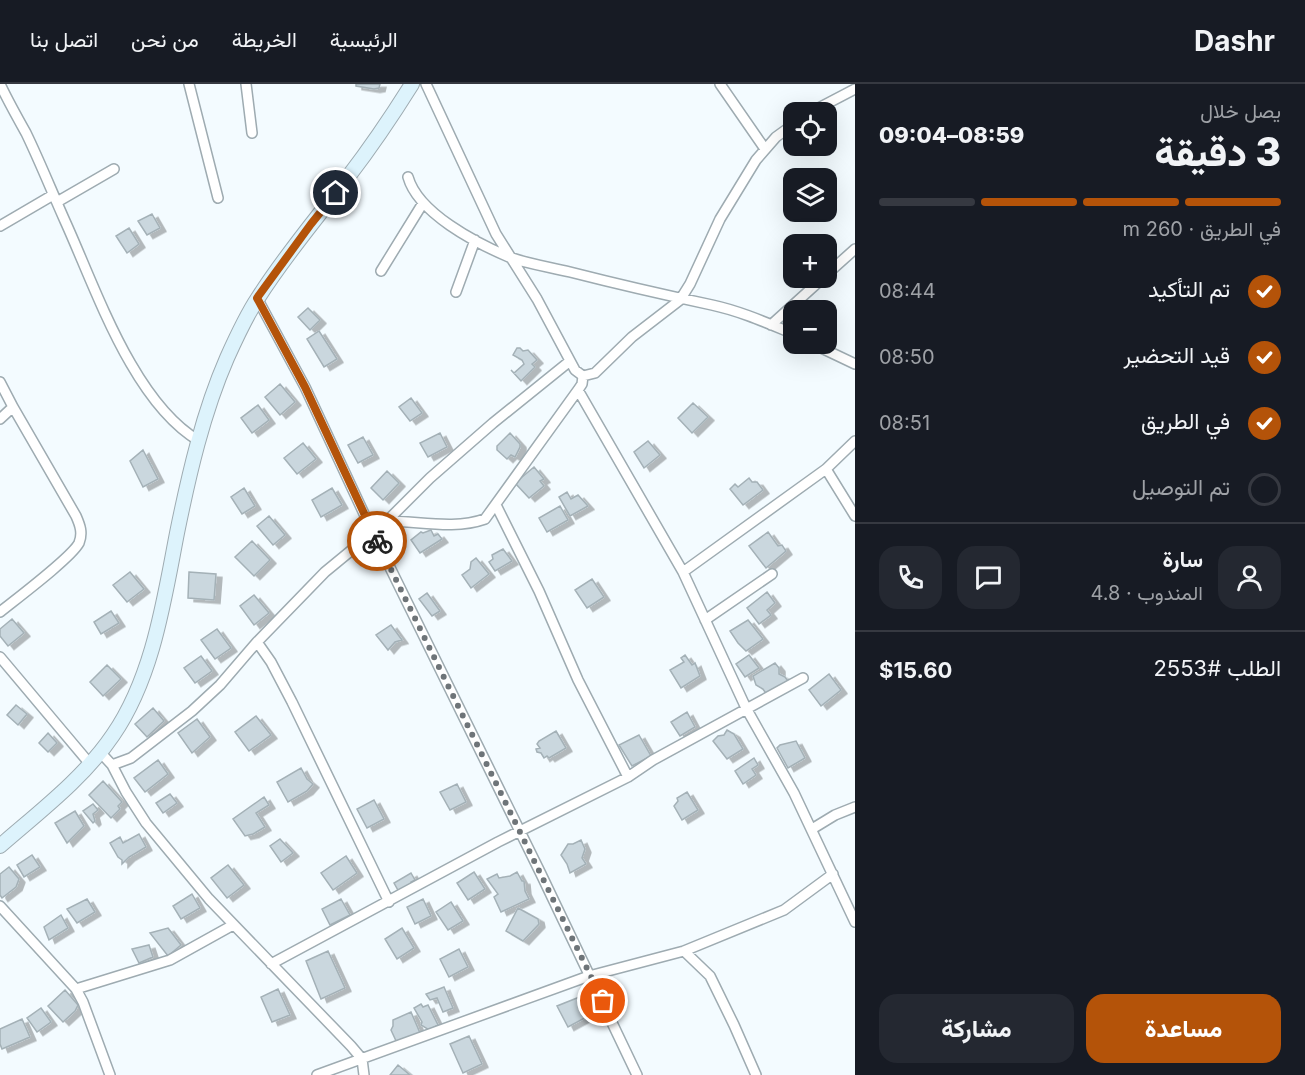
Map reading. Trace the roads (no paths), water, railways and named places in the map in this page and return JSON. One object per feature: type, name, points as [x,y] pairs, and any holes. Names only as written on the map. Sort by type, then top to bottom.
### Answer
[{"type":"main road","points":[[0,846],[68,786],[101,753],[128,711],[149,656],[163,605],[185,497],[209,400],[227,358],[257,298],[348,177],[412,84]]},
{"type":"street","points":[[0,84],[27,135],[110,322],[144,385],[171,420],[183,431],[200,441]]},
{"type":"street","points":[[189,84],[218,198]]},
{"type":"street","points":[[246,84],[252,133]]},
{"type":"street","points":[[426,84],[496,234],[537,299],[570,361],[578,373],[583,376],[595,373],[632,337],[680,300],[690,284],[720,219],[765,149],[783,133]]},
{"type":"street","points":[[720,84],[765,149]]},
{"type":"street","points":[[830,102],[855,89]]},
{"type":"street","points":[[0,226],[114,169]]},
{"type":"street","points":[[408,177],[411,188],[423,203],[454,227],[510,258],[680,300],[714,306],[783,330]]},
{"type":"street","points":[[381,271],[423,203]]},
{"type":"street","points":[[456,292],[475,240]]},
{"type":"street","points":[[837,265],[855,249]]},
{"type":"street","points":[[771,325],[812,288]]},
{"type":"street","points":[[257,298],[305,387],[373,533],[637,1075]]},
{"type":"street","points":[[834,354],[855,364]]},
{"type":"street","points":[[112,765],[131,759],[192,711],[220,685],[257,642],[325,572],[387,521],[425,483],[493,423],[570,361]]},
{"type":"street","points":[[387,521],[457,525],[473,524],[485,519],[578,390],[583,376]]},
{"type":"street","points":[[0,382],[81,527],[81,534],[72,552],[0,612]]},
{"type":"street","points":[[578,390],[683,572],[747,708],[812,829],[855,922]]},
{"type":"street","points":[[0,419],[13,407]]},
{"type":"street","points":[[683,572],[826,469],[855,441]]},
{"type":"street","points":[[826,469],[855,516]]},
{"type":"street","points":[[496,505],[578,680],[628,777]]},
{"type":"street","points":[[705,620],[772,574]]},
{"type":"street","points":[[257,642],[271,662],[292,702],[389,902]]},
{"type":"street","points":[[0,657],[90,764]]},
{"type":"street","points":[[271,964],[520,831],[628,777],[653,760],[803,678]]},
{"type":"street","points":[[101,753],[112,765],[146,823],[208,899],[362,1059],[364,1075]]},
{"type":"street","points":[[812,829],[835,815],[855,807]]},
{"type":"street","points":[[317,1075],[589,976],[684,951],[784,910],[833,874]]},
{"type":"street","points":[[0,906],[76,989],[110,1075]]},
{"type":"street","points":[[76,989],[170,960],[233,925]]},
{"type":"street","points":[[684,951],[710,976],[756,1075]]}]
